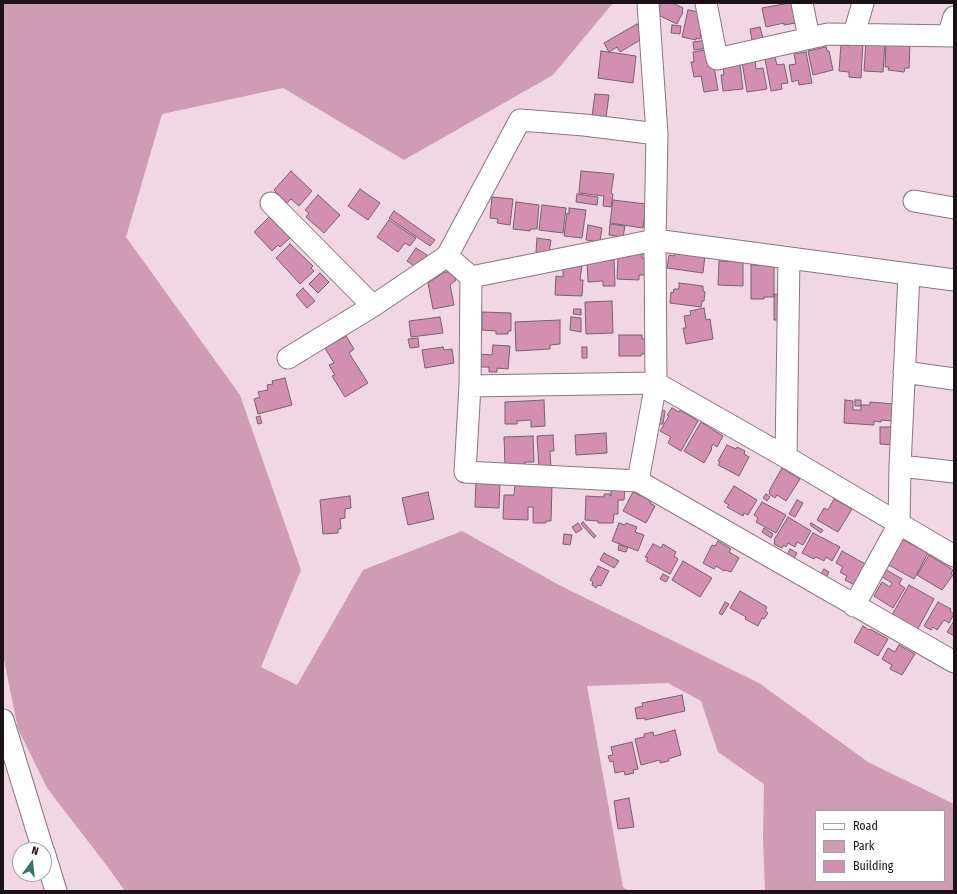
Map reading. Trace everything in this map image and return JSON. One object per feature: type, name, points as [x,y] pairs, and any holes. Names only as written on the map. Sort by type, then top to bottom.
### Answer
[{"type":"street","points":[[638,481],[656,383],[655,240],[657,134],[648,3]]},
{"type":"street","points":[[706,3],[717,59],[828,34],[952,30]]},
{"type":"street","points":[[802,3],[809,38]]},
{"type":"street","points":[[854,34],[863,3]]},
{"type":"street","points":[[288,358],[373,306],[447,256],[520,120],[584,125],[657,134]]},
{"type":"street","points":[[914,201],[954,208]]},
{"type":"street","points":[[271,202],[373,306]]},
{"type":"street","points":[[472,277],[655,240],[954,280]]},
{"type":"street","points":[[447,256],[472,277]]},
{"type":"street","points":[[786,457],[789,258]]},
{"type":"street","points":[[854,606],[899,524],[900,466],[909,274]]},
{"type":"street","points":[[472,277],[470,386],[465,472],[638,481],[954,662]]},
{"type":"street","points":[[904,372],[954,379]]},
{"type":"street","points":[[470,386],[656,383],[786,457],[954,556]]},
{"type":"street","points":[[900,466],[954,472]]},
{"type":"street","points":[[3,720],[41,842]]},
{"type":"street","points":[[52,878],[56,891]]},
{"type":"green space","points":[[3,3],[613,3],[553,75],[404,160],[283,88],[162,114],[126,237],[240,395],[301,570],[261,667],[297,685],[363,570],[462,531],[561,586],[759,683],[868,762],[954,804],[954,891],[765,891],[763,838],[764,784],[718,752],[701,701],[668,683],[587,686],[623,887],[629,891],[125,891],[47,788],[18,729],[3,655]]},
{"type":"building","points":[[662,3],[673,3],[683,8],[683,12],[677,24],[656,14]]},
{"type":"building","points":[[792,3],[796,23],[784,25],[784,23],[766,27],[762,8]]},
{"type":"building","points":[[688,10],[700,12],[698,22],[703,23],[700,39],[696,38],[696,40],[682,37]]},
{"type":"building","points":[[637,24],[643,33],[640,35],[642,39],[620,52],[617,47],[609,52],[604,43]]},
{"type":"building","points":[[672,25],[681,26],[680,34],[671,33]]},
{"type":"building","points":[[760,27],[763,38],[752,40],[750,29]]},
{"type":"building","points":[[708,40],[709,48],[694,50],[693,42]]},
{"type":"building","points":[[851,41],[863,42],[861,78],[849,77],[849,72],[839,71],[841,45],[850,46]]},
{"type":"building","points":[[866,41],[885,43],[883,72],[864,71]]},
{"type":"building","points":[[886,43],[910,44],[909,68],[905,68],[904,72],[888,70],[889,67],[885,67]]},
{"type":"building","points":[[826,47],[827,51],[829,51],[833,70],[813,75],[808,51]]},
{"type":"building","points":[[711,49],[718,90],[704,92],[701,76],[694,77],[691,62],[694,62],[693,52]]},
{"type":"building","points":[[601,51],[636,56],[633,83],[598,78]]},
{"type":"building","points":[[806,52],[812,83],[799,85],[798,80],[792,82],[789,65],[796,64],[794,54]]},
{"type":"building","points":[[775,57],[777,65],[784,64],[788,83],[781,84],[782,89],[771,91],[765,59]]},
{"type":"building","points":[[755,59],[756,69],[763,68],[767,89],[747,92],[742,62]]},
{"type":"building","points":[[740,65],[743,89],[723,91],[721,75],[724,75],[723,67]]},
{"type":"building","points":[[595,94],[609,95],[606,118],[592,116]]},
{"type":"building","points":[[291,171],[312,191],[299,206],[291,199],[287,203],[274,190]]},
{"type":"building","points":[[581,171],[614,174],[611,193],[613,194],[611,207],[603,206],[604,196],[579,193]]},
{"type":"building","points":[[360,189],[380,203],[368,220],[348,206]]},
{"type":"building","points":[[577,194],[598,197],[597,205],[576,202]]},
{"type":"building","points":[[318,195],[340,215],[324,233],[306,217],[309,213],[305,210]]},
{"type":"building","points":[[492,197],[513,199],[510,225],[497,223],[498,219],[490,218]]},
{"type":"building","points":[[613,200],[646,204],[643,228],[610,223]]},
{"type":"building","points":[[516,202],[539,205],[537,229],[530,229],[530,231],[513,229]]},
{"type":"building","points":[[542,205],[566,208],[563,233],[539,230]]},
{"type":"building","points":[[569,208],[586,210],[582,238],[564,236]]},
{"type":"building","points":[[394,211],[435,240],[430,246],[389,218]]},
{"type":"building","points":[[269,217],[290,238],[280,247],[278,245],[272,251],[254,232]]},
{"type":"building","points":[[389,220],[416,238],[410,246],[405,243],[398,252],[377,237]]},
{"type":"building","points":[[610,224],[625,226],[623,237],[609,235]]},
{"type":"building","points":[[588,225],[602,228],[600,242],[586,240]]},
{"type":"building","points":[[537,238],[551,240],[549,253],[536,252]]},
{"type":"building","points":[[290,244],[313,266],[311,268],[314,271],[300,284],[276,258]]},
{"type":"building","points":[[416,248],[427,255],[418,269],[407,261]]},
{"type":"building","points":[[675,250],[705,255],[703,273],[667,268],[669,255],[674,256]]},
{"type":"building","points":[[642,254],[642,258],[651,258],[651,275],[639,275],[639,280],[617,279],[618,257]]},
{"type":"building","points":[[587,260],[614,260],[615,286],[603,286],[603,281],[588,282]]},
{"type":"building","points":[[719,261],[743,262],[743,286],[718,285]]},
{"type":"building","points":[[563,263],[582,265],[580,280],[583,280],[582,296],[555,295],[556,276],[563,277]]},
{"type":"building","points":[[751,265],[774,265],[774,297],[751,299]]},
{"type":"building","points":[[445,272],[451,272],[456,280],[450,285],[454,305],[433,309],[428,283]]},
{"type":"building","points":[[320,273],[329,282],[318,293],[309,284]]},
{"type":"building","points":[[679,283],[703,286],[703,291],[705,292],[704,301],[702,301],[701,307],[670,303],[671,292],[673,293],[674,289],[679,289]]},
{"type":"building","points":[[303,288],[315,301],[307,308],[296,295]]},
{"type":"building","points":[[774,294],[781,295],[781,320],[774,320]]},
{"type":"building","points":[[612,301],[613,333],[586,334],[585,302]]},
{"type":"building","points":[[704,308],[706,320],[710,319],[713,339],[686,344],[683,328],[686,328],[684,316],[691,315],[690,311]]},
{"type":"building","points":[[574,309],[581,309],[581,315],[573,314]]},
{"type":"building","points":[[482,312],[511,313],[511,331],[508,331],[508,334],[496,334],[496,331],[482,330]]},
{"type":"building","points":[[440,317],[443,333],[411,337],[409,321]]},
{"type":"building","points":[[571,317],[581,318],[581,332],[570,330]]},
{"type":"building","points":[[560,320],[560,344],[550,345],[550,349],[516,351],[515,322]]},
{"type":"building","points":[[619,335],[642,335],[642,339],[650,339],[650,354],[641,354],[641,356],[619,356]]},
{"type":"building","points":[[346,336],[354,349],[349,353],[368,383],[345,397],[332,376],[335,375],[329,365],[334,363],[325,348]]},
{"type":"building","points":[[418,338],[419,347],[410,348],[408,339]]},
{"type":"building","points":[[493,345],[510,346],[508,369],[497,368],[497,372],[489,372],[489,367],[478,367],[479,354],[492,355]]},
{"type":"building","points":[[443,347],[444,350],[452,349],[454,363],[425,368],[422,350]]},
{"type":"building","points":[[582,347],[587,347],[587,358],[582,358]]},
{"type":"building","points":[[285,378],[292,405],[258,414],[254,399],[260,397],[258,392],[268,390],[267,385],[273,384],[272,381]]},
{"type":"building","points":[[544,400],[545,426],[531,427],[531,420],[517,421],[517,424],[505,424],[505,402]]},
{"type":"building","points":[[845,400],[853,401],[853,410],[861,410],[861,405],[870,405],[870,402],[894,404],[893,421],[874,421],[874,425],[844,423]]},
{"type":"building","points":[[855,400],[861,400],[861,406],[855,406]]},
{"type":"building","points":[[672,408],[679,412],[680,410],[698,421],[681,451],[668,443],[671,437],[660,431]]},
{"type":"building","points":[[661,410],[665,411],[663,424],[658,424]]},
{"type":"building","points":[[260,416],[262,423],[258,424],[256,417]]},
{"type":"building","points":[[701,422],[723,436],[717,447],[713,444],[712,449],[704,463],[684,451]]},
{"type":"building","points":[[880,427],[895,427],[894,445],[880,444]]},
{"type":"building","points":[[606,433],[607,453],[576,455],[575,435]]},
{"type":"building","points":[[553,435],[554,451],[550,451],[551,469],[539,469],[537,436]]},
{"type":"building","points":[[533,436],[534,462],[525,462],[525,465],[505,466],[504,437]]},
{"type":"building","points":[[727,445],[736,449],[737,447],[745,451],[744,454],[749,457],[739,476],[718,465],[720,462],[718,461]]},
{"type":"building","points":[[782,468],[800,479],[786,501],[777,495],[775,498],[769,494],[769,491]]},
{"type":"building","points":[[476,481],[500,482],[499,508],[475,507]]},
{"type":"building","points":[[515,484],[552,485],[551,521],[546,521],[546,523],[533,523],[533,507],[528,507],[528,520],[503,519],[504,495],[514,495]]},
{"type":"building","points":[[734,486],[757,500],[748,515],[744,513],[743,516],[727,507],[729,505],[724,502]]},
{"type":"building","points":[[611,487],[625,488],[624,500],[618,500],[618,514],[614,514],[613,523],[598,523],[598,521],[585,520],[586,496],[604,497],[604,494],[610,494],[611,496]]},
{"type":"building","points":[[428,492],[434,519],[408,525],[402,498]]},
{"type":"building","points":[[633,492],[651,501],[650,503],[655,506],[646,523],[623,511]]},
{"type":"building","points":[[766,494],[770,497],[767,501],[763,498]]},
{"type":"building","points":[[350,496],[351,508],[345,509],[345,518],[340,519],[341,529],[338,529],[338,533],[323,534],[320,500]]},
{"type":"building","points":[[834,499],[852,509],[838,532],[817,520],[824,508],[828,510]]},
{"type":"building","points":[[797,500],[803,503],[795,517],[789,514]]},
{"type":"building","points":[[762,502],[786,515],[776,533],[756,522],[758,518],[754,515]]},
{"type":"building","points":[[788,517],[811,531],[803,545],[797,542],[795,547],[788,543],[786,547],[784,545],[782,548],[774,544],[774,540]]},
{"type":"building","points":[[583,522],[596,536],[594,538],[581,524]]},
{"type":"building","points":[[578,523],[582,529],[576,533],[572,527]]},
{"type":"building","points":[[619,523],[625,525],[626,523],[637,527],[635,532],[644,535],[638,551],[612,541]]},
{"type":"building","points":[[811,523],[823,530],[821,533],[810,525]]},
{"type":"building","points":[[764,528],[773,534],[771,538],[762,532]]},
{"type":"building","points":[[813,533],[840,547],[832,561],[826,557],[824,561],[816,557],[814,559],[802,553]]},
{"type":"building","points":[[564,534],[572,535],[570,545],[563,544]]},
{"type":"building","points":[[902,539],[928,553],[914,579],[887,564]]},
{"type":"building","points":[[718,541],[731,549],[729,552],[739,558],[731,572],[724,571],[716,566],[714,569],[703,563],[712,545],[715,546]]},
{"type":"building","points":[[653,544],[661,548],[663,544],[676,552],[674,556],[678,559],[670,574],[646,561],[648,558],[645,557]]},
{"type":"building","points":[[619,545],[628,547],[626,552],[618,550]]},
{"type":"building","points":[[790,549],[797,553],[791,563],[785,559]]},
{"type":"building","points":[[842,551],[869,566],[858,587],[845,580],[847,576],[840,572],[843,567],[836,563]]},
{"type":"building","points":[[604,553],[619,561],[614,568],[600,560]]},
{"type":"building","points":[[929,555],[953,570],[951,574],[953,575],[942,590],[917,575]]},
{"type":"building","points":[[683,561],[712,578],[700,597],[672,580]]},
{"type":"building","points":[[598,566],[609,571],[601,586],[598,585],[596,588],[592,585],[593,582],[590,580]]},
{"type":"building","points":[[824,569],[829,572],[824,582],[818,579]]},
{"type":"building","points":[[885,569],[902,579],[899,584],[905,588],[893,608],[874,596],[882,582],[890,587],[892,583],[881,576]]},
{"type":"building","points":[[663,574],[669,577],[666,582],[660,579]]},
{"type":"building","points":[[909,585],[934,599],[915,634],[889,620]]},
{"type":"building","points":[[740,591],[767,607],[765,611],[768,613],[764,619],[762,618],[758,626],[730,608]]},
{"type":"building","points":[[725,602],[729,604],[722,615],[719,613]]},
{"type":"building","points":[[938,602],[951,609],[950,611],[954,614],[949,623],[944,620],[937,630],[933,627],[931,630],[924,626]]},
{"type":"building","points":[[954,621],[954,636],[947,632]]},
{"type":"building","points":[[863,626],[888,639],[878,656],[854,642]]},
{"type":"building","points":[[899,645],[915,654],[902,675],[890,669],[892,665],[882,659],[888,648],[895,652]]},
{"type":"building","points":[[682,695],[685,711],[645,720],[645,718],[637,719],[635,708],[643,706],[642,703]]},
{"type":"building","points":[[675,730],[681,755],[668,759],[669,761],[660,763],[660,760],[641,765],[635,739],[644,737],[644,734],[653,732],[654,736]]},
{"type":"building","points":[[632,742],[638,769],[633,770],[634,773],[625,775],[624,771],[615,773],[613,761],[610,762],[608,756],[613,755],[611,747]]},
{"type":"building","points":[[629,798],[634,827],[618,829],[614,801]]}]
